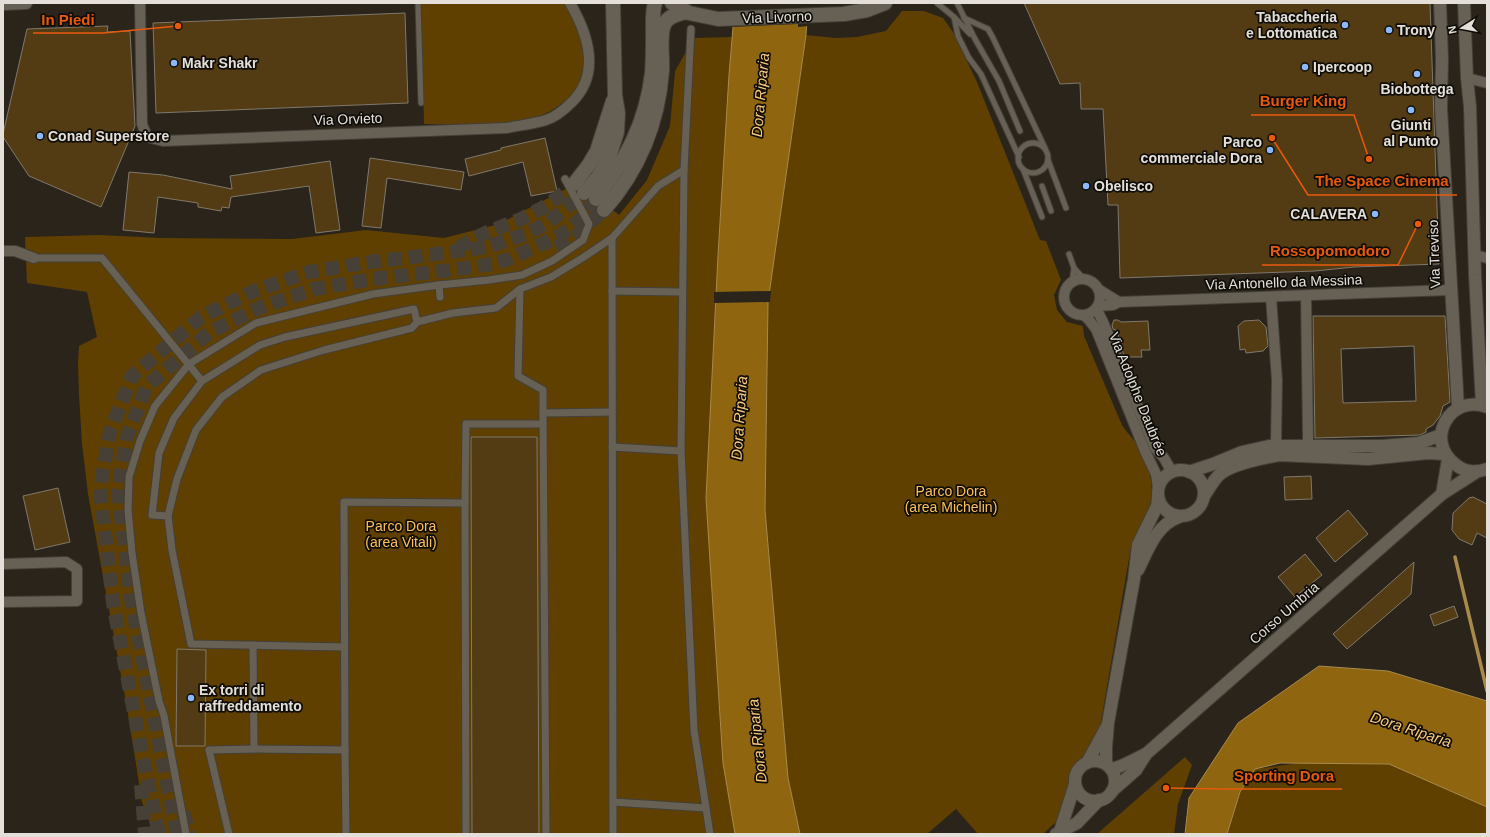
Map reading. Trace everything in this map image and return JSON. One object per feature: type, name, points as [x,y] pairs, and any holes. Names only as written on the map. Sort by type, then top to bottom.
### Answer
[{"type":"main road","points":[[580,189],[598,177],[608,157],[617,132],[618,113],[615,95],[613,3]]},
{"type":"main road","points":[[580,189],[611,179],[638,132],[646,105],[652,74],[654,3]]},
{"type":"main road","name":"Via Livorno","points":[[672,3],[686,12],[718,19],[823,15],[858,12],[885,3]]},
{"type":"main road","points":[[604,210],[620,193],[635,169],[648,140],[658,103],[662,70],[664,25],[671,17],[686,12]]},
{"type":"street","points":[[3,4],[26,3]]},
{"type":"street","name":"Via Orvieto","points":[[140,3],[142,124],[147,137],[163,141],[507,128],[548,119],[564,110],[576,98],[585,85],[588,69],[586,37],[579,19],[570,3]]},
{"type":"street","name":"Via Treviso","points":[[1440,3],[1442,59],[1441,108],[1450,290],[1458,408]]},
{"type":"street","points":[[1442,494],[1446,456],[1441,445],[1443,424],[1449,415],[1458,408],[1474,404],[1484,406],[1475,255],[1471,124],[1467,78],[1464,3]]},
{"type":"street","points":[[691,29],[684,170],[681,451],[694,730],[710,834]]},
{"type":"street","points":[[1467,78],[1487,83]]},
{"type":"street","points":[[344,647],[191,644],[172,550],[168,516],[177,479],[196,430],[222,397],[261,370],[324,350],[412,328],[417,322],[453,313],[496,308],[520,289],[551,276],[584,257],[612,238],[658,186],[684,170]]},
{"type":"street","points":[[186,834],[164,716],[159,701],[141,613],[132,553],[128,510],[129,477],[140,441],[156,406],[189,364],[256,323],[373,294],[439,284],[489,280],[522,275],[552,261],[583,240],[589,224],[580,189]]},
{"type":"street","points":[[612,238],[613,834]]},
{"type":"street","points":[[3,251],[15,251],[34,258],[102,258],[202,380]]},
{"type":"street","points":[[1475,255],[1487,258]]},
{"type":"street","points":[[1072,282],[1078,279],[1090,280],[1098,289],[1100,295],[1096,308],[1090,314],[1084,315]]},
{"type":"street","name":"Via Adolphe Daubrée","points":[[1072,282],[1065,291],[1065,303],[1072,312],[1078,315],[1084,315],[1096,329],[1145,451],[1156,474],[1158,493]]},
{"type":"street","points":[[439,284],[440,297]]},
{"type":"street","points":[[520,289],[518,376],[543,390],[546,834]]},
{"type":"street","points":[[1098,289],[1120,302]]},
{"type":"street","name":"Via Antonello da Messina","points":[[1096,308],[1113,305],[1120,302],[1450,290]]},
{"type":"street","points":[[612,291],[682,292]]},
{"type":"street","points":[[1306,296],[1306,450]]},
{"type":"street","points":[[1272,297],[1276,380],[1277,450]]},
{"type":"street","name":"Via Adolphe Daubrée","points":[[1096,308],[1104,322],[1155,448],[1164,458],[1172,472]]},
{"type":"street","points":[[168,516],[152,515],[159,452],[174,418],[202,380],[260,345],[285,337],[414,309],[417,322]]},
{"type":"street","points":[[543,413],[612,412]]},
{"type":"street","points":[[466,834],[466,424],[543,424]]},
{"type":"street","points":[[1189,472],[1209,466],[1242,452],[1399,445],[1419,443],[1431,440],[1441,435]]},
{"type":"street","points":[[612,447],[681,451]]},
{"type":"street","points":[[1134,579],[1156,534],[1165,524],[1194,512],[1200,506],[1204,496],[1216,479],[1225,470],[1277,450]]},
{"type":"street","points":[[1306,450],[1368,459],[1428,453],[1446,456]]},
{"type":"street","name":"Corso Umbria","points":[[1446,456],[1459,468],[1468,471],[1482,470]]},
{"type":"street","points":[[1058,833],[1077,822],[1099,800],[1107,796],[1112,791],[1115,780],[1108,767],[1106,747],[1108,724],[1134,579],[1138,545],[1157,506],[1161,481],[1166,475],[1172,472],[1181,470],[1189,472],[1198,478],[1203,487],[1204,496]]},
{"type":"street","name":"Corso Umbria","points":[[1112,791],[1136,770],[1146,754],[1442,494],[1482,470]]},
{"type":"street","points":[[1158,493],[1162,507],[1168,513],[1179,517]]},
{"type":"street","points":[[346,834],[344,502],[465,504]]},
{"type":"street","points":[[3,564],[66,562],[77,570],[77,601],[3,602]]},
{"type":"street","points":[[253,645],[254,749]]},
{"type":"street","points":[[1087,763],[1108,724]]},
{"type":"street","points":[[229,834],[209,750],[345,750]]},
{"type":"street","name":"Corso Umbria","points":[[1108,767],[1118,768],[1131,760],[1146,754]]},
{"type":"street","points":[[1058,833],[1075,784],[1075,776],[1078,770],[1087,763],[1094,761],[1100,762],[1108,767]]},
{"type":"street","points":[[1075,784],[1080,794],[1084,798],[1099,800]]},
{"type":"street","points":[[613,802],[706,808]]},
{"type":"lane","points":[[418,3],[421,103]]},
{"type":"lane","points":[[937,3],[954,17],[975,39]]},
{"type":"lane","points":[[957,3],[975,39],[999,81],[1020,131]]},
{"type":"lane","points":[[954,17],[958,36],[969,58],[981,74],[1019,157],[1019,161],[1042,217]]},
{"type":"lane","points":[[964,18],[988,29],[993,38],[1045,148],[1066,208]]},
{"type":"lane","points":[[1019,157],[1023,148],[1031,143],[1041,145],[1045,148]]},
{"type":"lane","points":[[1022,168],[1031,173],[1036,173],[1044,168],[1048,159]]},
{"type":"lane","points":[[1042,186],[1051,211]]},
{"type":"lane","points":[[1069,254],[1074,268],[1084,279]]},
{"type":"lane","points":[[1072,282],[1074,268]]},
{"type":"green space","points":[[421,3],[565,3],[576,23],[583,45],[584,66],[582,80],[569,97],[555,108],[538,116],[501,124],[424,124]]},
{"type":"green space","name":"Parco Dora (area Michelin)","points":[[902,11],[924,11],[943,18],[953,32],[977,82],[1040,240],[1046,241],[1061,280],[1054,295],[1057,310],[1067,322],[1083,326],[1084,336],[1122,425],[1140,448],[1151,478],[1152,486],[1150,503],[1144,531],[1142,536],[1131,547],[1099,733],[1091,751],[1075,768],[1072,776],[1066,813],[1043,834],[978,834],[956,809],[927,834],[800,834],[788,778],[765,510],[768,302],[806,35],[836,38],[857,37],[886,31]]},
{"type":"green space","name":"Parco Dora (area Vitali)","points":[[732,37],[718,255],[706,498],[723,763],[735,834],[154,834],[142,802],[127,708],[88,494],[82,444],[78,363],[79,346],[97,337],[87,292],[27,283],[25,237],[99,235],[161,238],[292,239],[366,230],[444,238],[499,224],[579,182],[619,215],[647,180],[670,126],[675,71],[694,38]]},
{"type":"green space","points":[[1185,757],[1192,765],[1178,804],[1174,834],[1097,834]]},
{"type":"green space","points":[[1307,762],[1389,764],[1487,807],[1487,834],[1227,834],[1240,792],[1255,769]]},
{"type":"water","name":"Dora Riparia","points":[[735,3],[808,3],[806,35],[768,302],[765,510],[788,778],[800,834],[735,834],[723,763],[706,498],[718,255]]},
{"type":"water","name":"Dora Riparia","points":[[1319,666],[1388,671],[1487,701],[1487,807],[1389,764],[1280,763],[1255,769],[1240,792],[1227,834],[1185,834],[1189,798],[1238,723]]},
{"type":"pier","points":[[733,3],[810,3],[808,26],[798,27],[798,24],[731,27]]},
{"type":"pier","points":[[771,291],[770,302],[714,303],[714,292]]},
{"type":"building","name":"Parco commerciale Dora","points":[[1024,3],[1430,3],[1439,264],[1354,267],[1315,271],[1120,278],[1118,205],[1108,205],[1103,109],[1081,109],[1080,83],[1060,84]]},
{"type":"building","points":[[405,13],[408,103],[156,113],[153,23]]},
{"type":"building","points":[[108,26],[107,32],[130,31],[135,126],[101,207],[29,176],[3,137],[3,134],[27,29]]},
{"type":"building","points":[[545,138],[557,191],[531,196],[523,162],[469,176],[465,159],[501,150],[501,148]]},
{"type":"building","points":[[370,158],[464,172],[461,190],[387,178],[381,228],[362,226]]},
{"type":"building","points":[[330,161],[340,230],[316,233],[309,186],[231,197],[229,208],[222,207],[221,211],[198,207],[198,203],[158,197],[154,233],[123,230],[129,172],[163,175],[232,189],[230,176]]},
{"type":"building","points":[[1313,316],[1445,316],[1450,402],[1443,406],[1440,416],[1433,425],[1426,429],[1426,432],[1420,435],[1315,438]],"holes":[[[1414,346],[1416,401],[1343,403],[1341,349]]]},
{"type":"building","points":[[1114,320],[1121,322],[1148,321],[1150,350],[1141,350],[1142,357],[1125,357],[1119,344],[1118,331],[1113,329],[1112,325]]},
{"type":"building","points":[[1259,320],[1266,327],[1268,346],[1263,351],[1246,353],[1245,349],[1240,350],[1238,326],[1244,321]]},
{"type":"building","points":[[471,437],[537,437],[539,834],[472,834]]},
{"type":"building","points":[[1311,476],[1312,499],[1285,500],[1284,477]]},
{"type":"building","points":[[58,488],[70,542],[35,550],[23,496]]},
{"type":"building","points":[[1473,497],[1487,504],[1487,538],[1477,533],[1472,545],[1459,539],[1452,530],[1453,513],[1469,498]]},
{"type":"building","points":[[1348,510],[1368,534],[1335,562],[1316,538]]},
{"type":"building","points":[[1305,554],[1322,575],[1295,597],[1278,577]]},
{"type":"building","points":[[1414,562],[1411,594],[1347,649],[1333,634]]},
{"type":"building","points":[[1454,606],[1458,617],[1434,626],[1430,615]]},
{"type":"building","name":"Ex torri di raffreddamento","points":[[177,649],[206,650],[205,746],[176,746]]},
{"type":"waterway","points":[[1455,557],[1487,691]]},
{"type":"tunnel","points":[[458,248],[485,233],[521,219],[544,207],[574,184]]},
{"type":"tunnel","points":[[159,834],[113,603],[100,489],[110,432],[132,376],[201,317],[254,291],[309,272],[370,262],[488,247],[526,234],[549,222],[584,193]]},
{"type":"tunnel","points":[[177,834],[131,600],[118,490],[127,437],[147,386],[210,332],[261,307],[314,289],[373,279],[492,264],[509,259],[557,237],[572,227],[584,215],[596,199]]},
{"type":"tunnel","points":[[556,247],[577,235],[604,210]]},
{"type":"tunnel","points":[[141,785],[145,834]]},
{"type":"tunnel","points":[[183,812],[190,834]]},
{"type":"place","name":"Tabaccheria e Lottomatica","points":[[1345,25]]},
{"type":"place","name":"In Piedi","points":[[178,26]]},
{"type":"place","name":"Trony","points":[[1389,30]]},
{"type":"place","name":"Makr Shakr","points":[[174,63]]},
{"type":"place","name":"Ipercoop","points":[[1305,67]]},
{"type":"place","name":"Biobottega","points":[[1417,74]]},
{"type":"place","name":"Giunti al Punto","points":[[1411,110]]},
{"type":"place","name":"Conad Superstore","points":[[40,136]]},
{"type":"place","name":"The Space Cinema","points":[[1272,138]]},
{"type":"place","name":"Parco commerciale Dora","points":[[1270,150]]},
{"type":"place","name":"Burger King","points":[[1369,159]]},
{"type":"place","name":"Obelisco","points":[[1086,186]]},
{"type":"place","name":"CALAVERA","points":[[1375,214]]},
{"type":"place","name":"Rossopomodoro","points":[[1418,224]]},
{"type":"place","name":"Ex torri di raffreddamento","points":[[191,698]]},
{"type":"place","name":"Sporting Dora","points":[[1166,788]]}]
